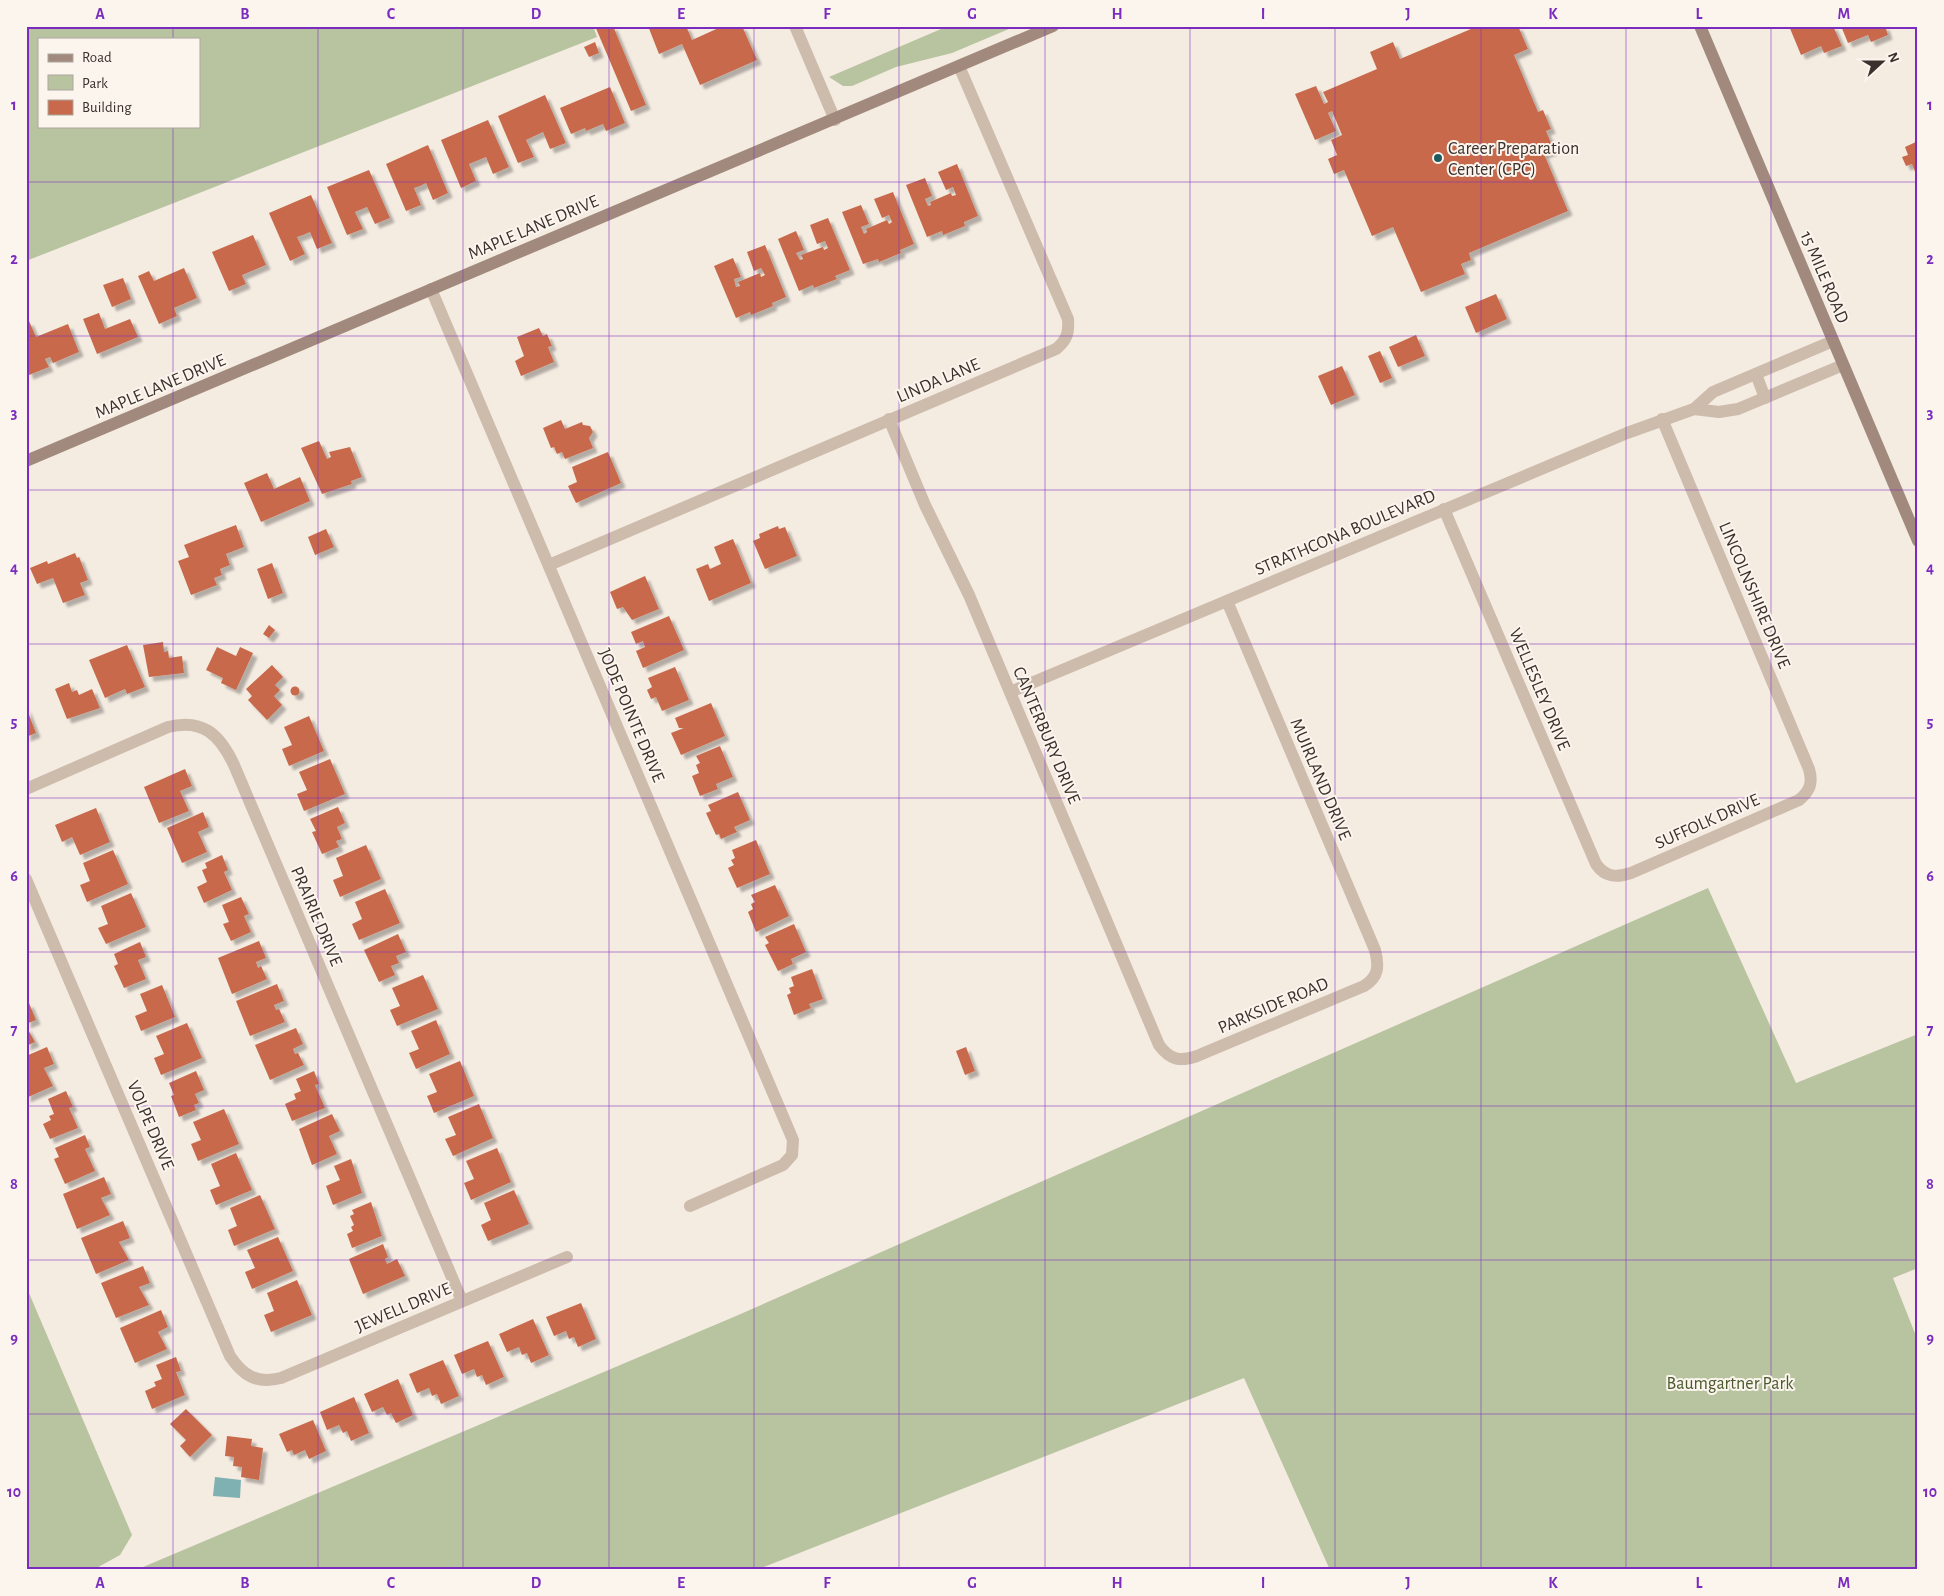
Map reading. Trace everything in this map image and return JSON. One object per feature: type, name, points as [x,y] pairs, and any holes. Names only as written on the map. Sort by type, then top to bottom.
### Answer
[{"type":"street","points":[[795,26],[834,120]]},
{"type":"street","name":"MAPLE LANE DRIVE","points":[[26,461],[1053,26]]},
{"type":"street","name":"15 MILE ROAD","points":[[1700,26],[1918,541]]},
{"type":"street","name":"LINDA LANE","points":[[549,565],[889,419],[1056,350],[1065,342],[1068,331],[1068,319],[959,66]]},
{"type":"street","name":"JODE POINTE DRIVE","points":[[431,289],[793,1140],[792,1155],[783,1166],[690,1206]]},
{"type":"street","name":"STRATHCONA BOULEVARD","points":[[1010,692],[1444,509],[1662,419],[1694,408],[1713,392],[1833,341]]},
{"type":"street","name":"STRATHCONA BOULEVARD","points":[[1694,408],[1719,412],[1738,408],[1843,365]]},
{"type":"street","points":[[1756,374],[1765,398]]},
{"type":"street","name":"CANTERBURY DRIVE","points":[[889,419],[925,505],[969,595],[1159,1046],[1166,1055],[1175,1060]]},
{"type":"street","name":"LINCOLNSHIRE DRIVE","points":[[1662,419],[1805,760],[1811,776],[1810,786]]},
{"type":"street","name":"WELLESLEY DRIVE","points":[[1444,509],[1596,864],[1602,873],[1611,876]]},
{"type":"street","name":"MUIRLAND DRIVE","points":[[1227,601],[1374,950],[1377,972]]},
{"type":"street","name":"PRAIRIE DRIVE","points":[[26,789],[168,727],[177,725],[197,726],[210,731],[219,739],[234,765],[462,1301]]},
{"type":"street","name":"SUFFOLK DRIVE","points":[[1611,876],[1631,873],[1799,800],[1806,794],[1810,786]]},
{"type":"street","name":"VOLPE DRIVE","points":[[26,879],[230,1356],[237,1367],[252,1379]]},
{"type":"street","name":"PARKSIDE ROAD","points":[[1175,1060],[1186,1060],[1364,986],[1372,981],[1377,972]]},
{"type":"street","name":"JEWELL DRIVE","points":[[252,1379],[267,1382],[281,1378],[567,1257]]},
{"type":"green space","points":[[26,26],[593,26],[597,37],[26,261]]},
{"type":"green space","points":[[948,26],[1016,26],[952,53],[896,67],[852,86],[843,86],[829,77]]},
{"type":"green space","name":"Baumgartner Park","points":[[1708,888],[1796,1083],[1918,1034],[1918,1268],[1893,1278],[1918,1341],[1918,1570],[1330,1570],[1244,1378],[756,1570],[136,1570],[736,1316]]},
{"type":"green space","points":[[26,1286],[132,1535],[120,1555],[93,1570],[26,1570]]},
{"type":"water","points":[[215,1477],[241,1480],[240,1498],[213,1496]]},
{"type":"building","points":[[595,26],[613,26],[646,105],[631,111]]},
{"type":"building","points":[[648,26],[686,26],[692,40],[723,26],[742,26],[757,60],[700,85],[682,44],[659,54]]},
{"type":"building","name":"Career Preparation Center (CPC)","points":[[1478,26],[1518,26],[1528,49],[1514,55],[1538,112],[1543,110],[1551,129],[1546,131],[1554,150],[1544,154],[1568,211],[1469,253],[1471,260],[1461,264],[1465,274],[1421,292],[1393,227],[1372,236],[1344,170],[1334,174],[1328,159],[1337,155],[1331,140],[1342,135],[1332,111],[1328,113],[1336,131],[1315,140],[1295,94],[1316,86],[1324,104],[1328,102],[1323,92],[1377,69],[1370,52],[1393,42],[1400,59]]},
{"type":"building","points":[[1789,26],[1833,26],[1842,46],[1824,53],[1821,46],[1801,55]]},
{"type":"building","points":[[1841,26],[1885,26],[1888,35],[1871,42],[1868,35],[1848,43]]},
{"type":"building","points":[[595,42],[599,53],[589,57],[584,47]]},
{"type":"building","points":[[610,87],[625,123],[606,131],[603,124],[586,131],[585,128],[571,134],[560,108]]},
{"type":"building","points":[[545,95],[566,143],[550,149],[543,132],[526,140],[534,157],[518,163],[498,116]]},
{"type":"building","points":[[488,120],[509,167],[493,174],[486,157],[469,164],[476,181],[461,188],[441,140]]},
{"type":"building","points":[[1918,141],[1918,179],[1912,164],[1906,166],[1902,157],[1908,155],[1905,147]]},
{"type":"building","points":[[428,145],[448,193],[433,200],[426,183],[414,188],[421,205],[406,211],[386,164]]},
{"type":"building","points":[[957,164],[978,216],[964,222],[965,226],[943,235],[942,231],[927,237],[906,185],[925,178],[932,196],[925,199],[928,206],[931,205],[930,202],[951,193],[952,196],[956,195],[953,187],[946,190],[938,172]]},
{"type":"building","points":[[369,170],[390,218],[375,224],[367,207],[355,212],[363,229],[347,235],[327,187]]},
{"type":"building","points":[[893,192],[914,244],[900,250],[901,253],[879,262],[878,259],[863,264],[842,212],[861,205],[869,224],[861,227],[864,234],[867,232],[866,229],[887,220],[889,224],[892,222],[889,215],[882,218],[874,199]]},
{"type":"building","points":[[311,195],[332,243],[317,249],[310,232],[297,237],[305,254],[290,261],[269,213]]},
{"type":"building","points":[[828,218],[850,270],[835,276],[837,279],[814,288],[813,285],[799,291],[778,239],[796,231],[804,250],[796,253],[800,260],[803,259],[801,255],[823,247],[824,250],[828,248],[825,241],[817,244],[810,225]]},
{"type":"building","points":[[253,235],[266,265],[242,275],[246,284],[229,291],[212,252]]},
{"type":"building","points":[[765,245],[786,297],[772,303],[773,306],[751,315],[750,312],[736,318],[714,266],[733,258],[741,277],[734,279],[736,287],[740,286],[738,282],[760,273],[761,277],[765,275],[761,268],[754,271],[747,252]]},
{"type":"building","points":[[184,268],[197,298],[174,308],[177,316],[159,324],[138,276],[149,271],[154,281]]},
{"type":"building","points":[[123,278],[131,299],[112,307],[103,285]]},
{"type":"building","points":[[1496,294],[1507,319],[1476,333],[1465,307]]},
{"type":"building","points":[[99,313],[105,329],[130,319],[138,337],[97,354],[83,319]]},
{"type":"building","points":[[29,321],[36,337],[68,324],[79,352],[53,363],[50,357],[45,359],[49,367],[29,375],[26,367],[26,322]]},
{"type":"building","points":[[539,328],[543,336],[547,334],[552,346],[548,347],[554,362],[521,376],[515,361],[524,356],[517,337]]},
{"type":"building","points":[[1416,335],[1425,356],[1398,367],[1389,347]]},
{"type":"building","points":[[1380,351],[1392,378],[1380,383],[1368,356]]},
{"type":"building","points":[[1342,366],[1355,395],[1331,405],[1318,376]]},
{"type":"building","points":[[561,420],[565,429],[582,422],[583,425],[590,426],[593,432],[589,438],[593,448],[565,459],[562,452],[557,454],[554,447],[551,448],[543,428]]},
{"type":"building","points":[[319,441],[327,459],[331,457],[329,452],[350,447],[362,477],[351,481],[352,484],[322,494],[301,448]]},
{"type":"building","points":[[608,452],[621,483],[576,503],[568,486],[577,482],[572,467]]},
{"type":"building","points":[[267,473],[274,489],[300,477],[310,501],[261,522],[244,483]]},
{"type":"building","points":[[236,525],[244,547],[226,554],[230,565],[220,569],[222,575],[214,578],[217,585],[191,595],[178,561],[189,557],[184,545]]},
{"type":"building","points":[[778,526],[779,529],[785,527],[797,556],[765,569],[753,541],[760,538],[759,534]]},
{"type":"building","points":[[326,529],[334,547],[315,555],[308,537]]},
{"type":"building","points":[[733,539],[751,583],[709,601],[696,569],[708,564],[710,569],[721,564],[714,547]]},
{"type":"building","points":[[75,553],[77,558],[79,557],[88,580],[80,583],[85,595],[63,603],[53,578],[37,584],[30,568],[47,561],[48,564]]},
{"type":"building","points":[[272,563],[283,593],[268,599],[257,569]]},
{"type":"building","points":[[645,576],[659,609],[632,620],[623,607],[617,609],[610,592]]},
{"type":"building","points":[[669,616],[684,650],[643,668],[636,651],[645,647],[643,641],[636,644],[631,632]]},
{"type":"building","points":[[269,625],[275,630],[269,638],[263,634]]},
{"type":"building","points":[[163,642],[164,652],[168,651],[169,658],[182,656],[184,673],[149,677],[143,645]]},
{"type":"building","points":[[127,645],[145,687],[127,694],[125,689],[105,698],[89,660]]},
{"type":"building","points":[[217,647],[236,656],[240,647],[253,653],[236,690],[221,683],[223,678],[206,670]]},
{"type":"building","points":[[272,665],[283,677],[275,685],[280,690],[274,696],[282,705],[267,720],[248,700],[252,696],[246,689]]},
{"type":"building","points":[[675,667],[689,700],[662,711],[656,697],[651,699],[647,690],[652,687],[648,678]]},
{"type":"building","points":[[69,683],[72,692],[77,690],[79,695],[92,689],[100,708],[67,719],[55,689]]},
{"type":"building","points":[[295,686],[300,691],[295,696],[290,691]]},
{"type":"building","points":[[711,703],[725,736],[681,755],[671,733],[684,728],[679,728],[675,718]]},
{"type":"building","points":[[26,707],[36,733],[26,737]]},
{"type":"building","points":[[309,716],[324,751],[289,766],[282,749],[292,745],[284,727]]},
{"type":"building","points":[[720,746],[733,777],[716,784],[718,789],[700,796],[692,776],[699,773],[696,765],[700,763],[696,756]]},
{"type":"building","points":[[330,759],[345,794],[304,811],[297,794],[307,790],[299,772]]},
{"type":"building","points":[[185,769],[192,786],[180,791],[189,811],[159,823],[144,787]]},
{"type":"building","points":[[738,792],[750,820],[734,827],[737,832],[721,839],[719,834],[716,835],[706,813],[711,811],[708,805]]},
{"type":"building","points":[[338,807],[345,823],[337,827],[342,839],[336,841],[339,847],[322,854],[312,832],[316,831],[310,819]]},
{"type":"building","points":[[96,808],[110,842],[80,855],[72,837],[62,842],[55,825]]},
{"type":"building","points":[[203,812],[209,827],[198,832],[207,852],[182,863],[167,828]]},
{"type":"building","points":[[756,840],[770,874],[737,888],[728,868],[734,865],[731,860],[735,858],[732,850]]},
{"type":"building","points":[[366,845],[381,879],[340,897],[333,880],[343,876],[336,858]]},
{"type":"building","points":[[113,850],[128,884],[87,902],[80,885],[90,881],[83,863]]},
{"type":"building","points":[[222,855],[228,870],[224,872],[232,890],[204,903],[197,887],[207,882],[202,870],[207,868],[205,863]]},
{"type":"building","points":[[775,885],[789,916],[756,932],[748,912],[753,909],[751,904],[755,902],[751,895]]},
{"type":"building","points":[[385,889],[400,923],[359,940],[352,924],[362,919],[355,902]]},
{"type":"building","points":[[131,893],[146,927],[106,944],[98,928],[108,924],[101,906]]},
{"type":"building","points":[[241,897],[249,914],[244,916],[251,932],[231,941],[223,924],[229,922],[222,905]]},
{"type":"building","points":[[794,924],[806,952],[791,959],[793,964],[778,971],[765,945],[769,943],[765,937]]},
{"type":"building","points":[[398,934],[406,952],[396,956],[399,963],[391,966],[395,975],[379,982],[364,950]]},
{"type":"building","points":[[259,941],[266,958],[256,962],[258,968],[261,966],[267,979],[232,994],[218,958]]},
{"type":"building","points":[[140,942],[146,957],[138,960],[146,979],[124,988],[114,966],[118,964],[114,954]]},
{"type":"building","points":[[812,969],[823,999],[809,1004],[811,1008],[794,1015],[787,995],[791,993],[789,988],[794,986],[791,977]]},
{"type":"building","points":[[423,975],[438,1009],[397,1026],[390,1010],[400,1006],[392,988]]},
{"type":"building","points":[[277,984],[284,1001],[274,1005],[276,1010],[279,1009],[285,1022],[250,1036],[236,1001]]},
{"type":"building","points":[[162,985],[175,1017],[141,1031],[135,1016],[147,1011],[140,994]]},
{"type":"building","points":[[29,1003],[36,1020],[26,1024],[26,1004]]},
{"type":"building","points":[[436,1020],[450,1054],[416,1069],[409,1053],[419,1049],[411,1031]]},
{"type":"building","points":[[187,1023],[202,1058],[161,1075],[154,1058],[164,1054],[156,1036]]},
{"type":"building","points":[[26,1026],[35,1042],[26,1046]]},
{"type":"building","points":[[296,1028],[303,1044],[293,1049],[295,1054],[298,1053],[304,1065],[270,1080],[255,1045]]},
{"type":"building","points":[[47,1047],[54,1064],[44,1068],[53,1086],[26,1098],[26,1056]]},
{"type":"building","points":[[966,1047],[975,1071],[965,1075],[956,1051]]},
{"type":"building","points":[[460,1061],[474,1096],[434,1113],[427,1096],[437,1092],[429,1074]]},
{"type":"building","points":[[196,1071],[204,1090],[195,1094],[199,1103],[194,1105],[196,1110],[179,1117],[171,1096],[174,1095],[169,1083]]},
{"type":"building","points":[[314,1071],[319,1084],[315,1085],[325,1108],[292,1121],[285,1104],[296,1099],[294,1094],[301,1091],[296,1079]]},
{"type":"building","points":[[66,1091],[73,1107],[69,1108],[78,1128],[50,1139],[43,1124],[51,1120],[49,1116],[54,1114],[48,1099]]},
{"type":"building","points":[[479,1104],[493,1138],[453,1156],[445,1139],[456,1135],[448,1117]]},
{"type":"building","points":[[224,1109],[239,1144],[198,1161],[191,1144],[201,1140],[193,1122]]},
{"type":"building","points":[[332,1114],[340,1131],[329,1136],[337,1154],[312,1165],[299,1129]]},
{"type":"building","points":[[85,1135],[90,1147],[85,1149],[95,1171],[65,1184],[54,1159],[59,1157],[55,1148]]},
{"type":"building","points":[[497,1148],[511,1182],[471,1200],[464,1183],[474,1179],[466,1161]]},
{"type":"building","points":[[236,1153],[252,1190],[216,1205],[210,1190],[220,1186],[211,1164]]},
{"type":"building","points":[[351,1159],[362,1193],[333,1205],[326,1186],[340,1180],[334,1166]]},
{"type":"building","points":[[104,1177],[111,1194],[101,1198],[110,1215],[77,1229],[63,1194]]},
{"type":"building","points":[[514,1190],[529,1224],[488,1241],[481,1225],[491,1220],[484,1203]]},
{"type":"building","points":[[260,1195],[275,1229],[234,1246],[228,1230],[237,1226],[230,1208]]},
{"type":"building","points":[[371,1202],[382,1236],[352,1248],[347,1234],[353,1231],[351,1227],[354,1225],[350,1216],[354,1214],[352,1210]]},
{"type":"building","points":[[123,1221],[130,1238],[119,1242],[129,1260],[96,1274],[81,1238]]},
{"type":"building","points":[[278,1237],[293,1271],[252,1289],[245,1272],[255,1268],[247,1250]]},
{"type":"building","points":[[383,1244],[388,1257],[385,1259],[387,1264],[397,1259],[405,1276],[363,1294],[349,1259]]},
{"type":"building","points":[[143,1266],[150,1283],[139,1287],[149,1305],[116,1318],[101,1283]]},
{"type":"building","points":[[297,1280],[312,1315],[271,1332],[264,1315],[274,1311],[267,1293]]},
{"type":"building","points":[[581,1303],[596,1339],[578,1347],[574,1337],[569,1339],[566,1331],[554,1336],[546,1317]]},
{"type":"building","points":[[161,1310],[168,1327],[158,1332],[167,1349],[135,1363],[120,1328]]},
{"type":"building","points":[[533,1319],[549,1355],[531,1363],[527,1353],[522,1355],[519,1347],[507,1352],[499,1334]]},
{"type":"building","points":[[488,1341],[504,1377],[486,1385],[482,1375],[477,1377],[474,1369],[462,1374],[454,1355]]},
{"type":"building","points":[[176,1357],[181,1371],[176,1372],[185,1395],[152,1409],[145,1391],[156,1386],[154,1382],[162,1379],[156,1365]]},
{"type":"building","points":[[443,1360],[459,1396],[441,1404],[437,1394],[432,1396],[429,1388],[417,1393],[409,1374]]},
{"type":"building","points":[[398,1379],[413,1415],[396,1423],[391,1413],[387,1415],[383,1407],[372,1412],[364,1394]]},
{"type":"building","points":[[354,1397],[369,1433],[351,1441],[347,1431],[343,1433],[339,1425],[327,1430],[320,1412]]},
{"type":"building","points":[[186,1409],[212,1435],[190,1457],[180,1446],[186,1440],[170,1424]]},
{"type":"building","points":[[313,1420],[326,1451],[309,1459],[305,1450],[294,1455],[292,1450],[287,1452],[279,1434]]},
{"type":"building","points":[[227,1436],[252,1439],[251,1446],[263,1448],[259,1480],[241,1477],[242,1467],[233,1466],[234,1457],[225,1456]]},
{"type":"place","name":"Career Preparation Center (CPC)","points":[[1438,158]]}]
